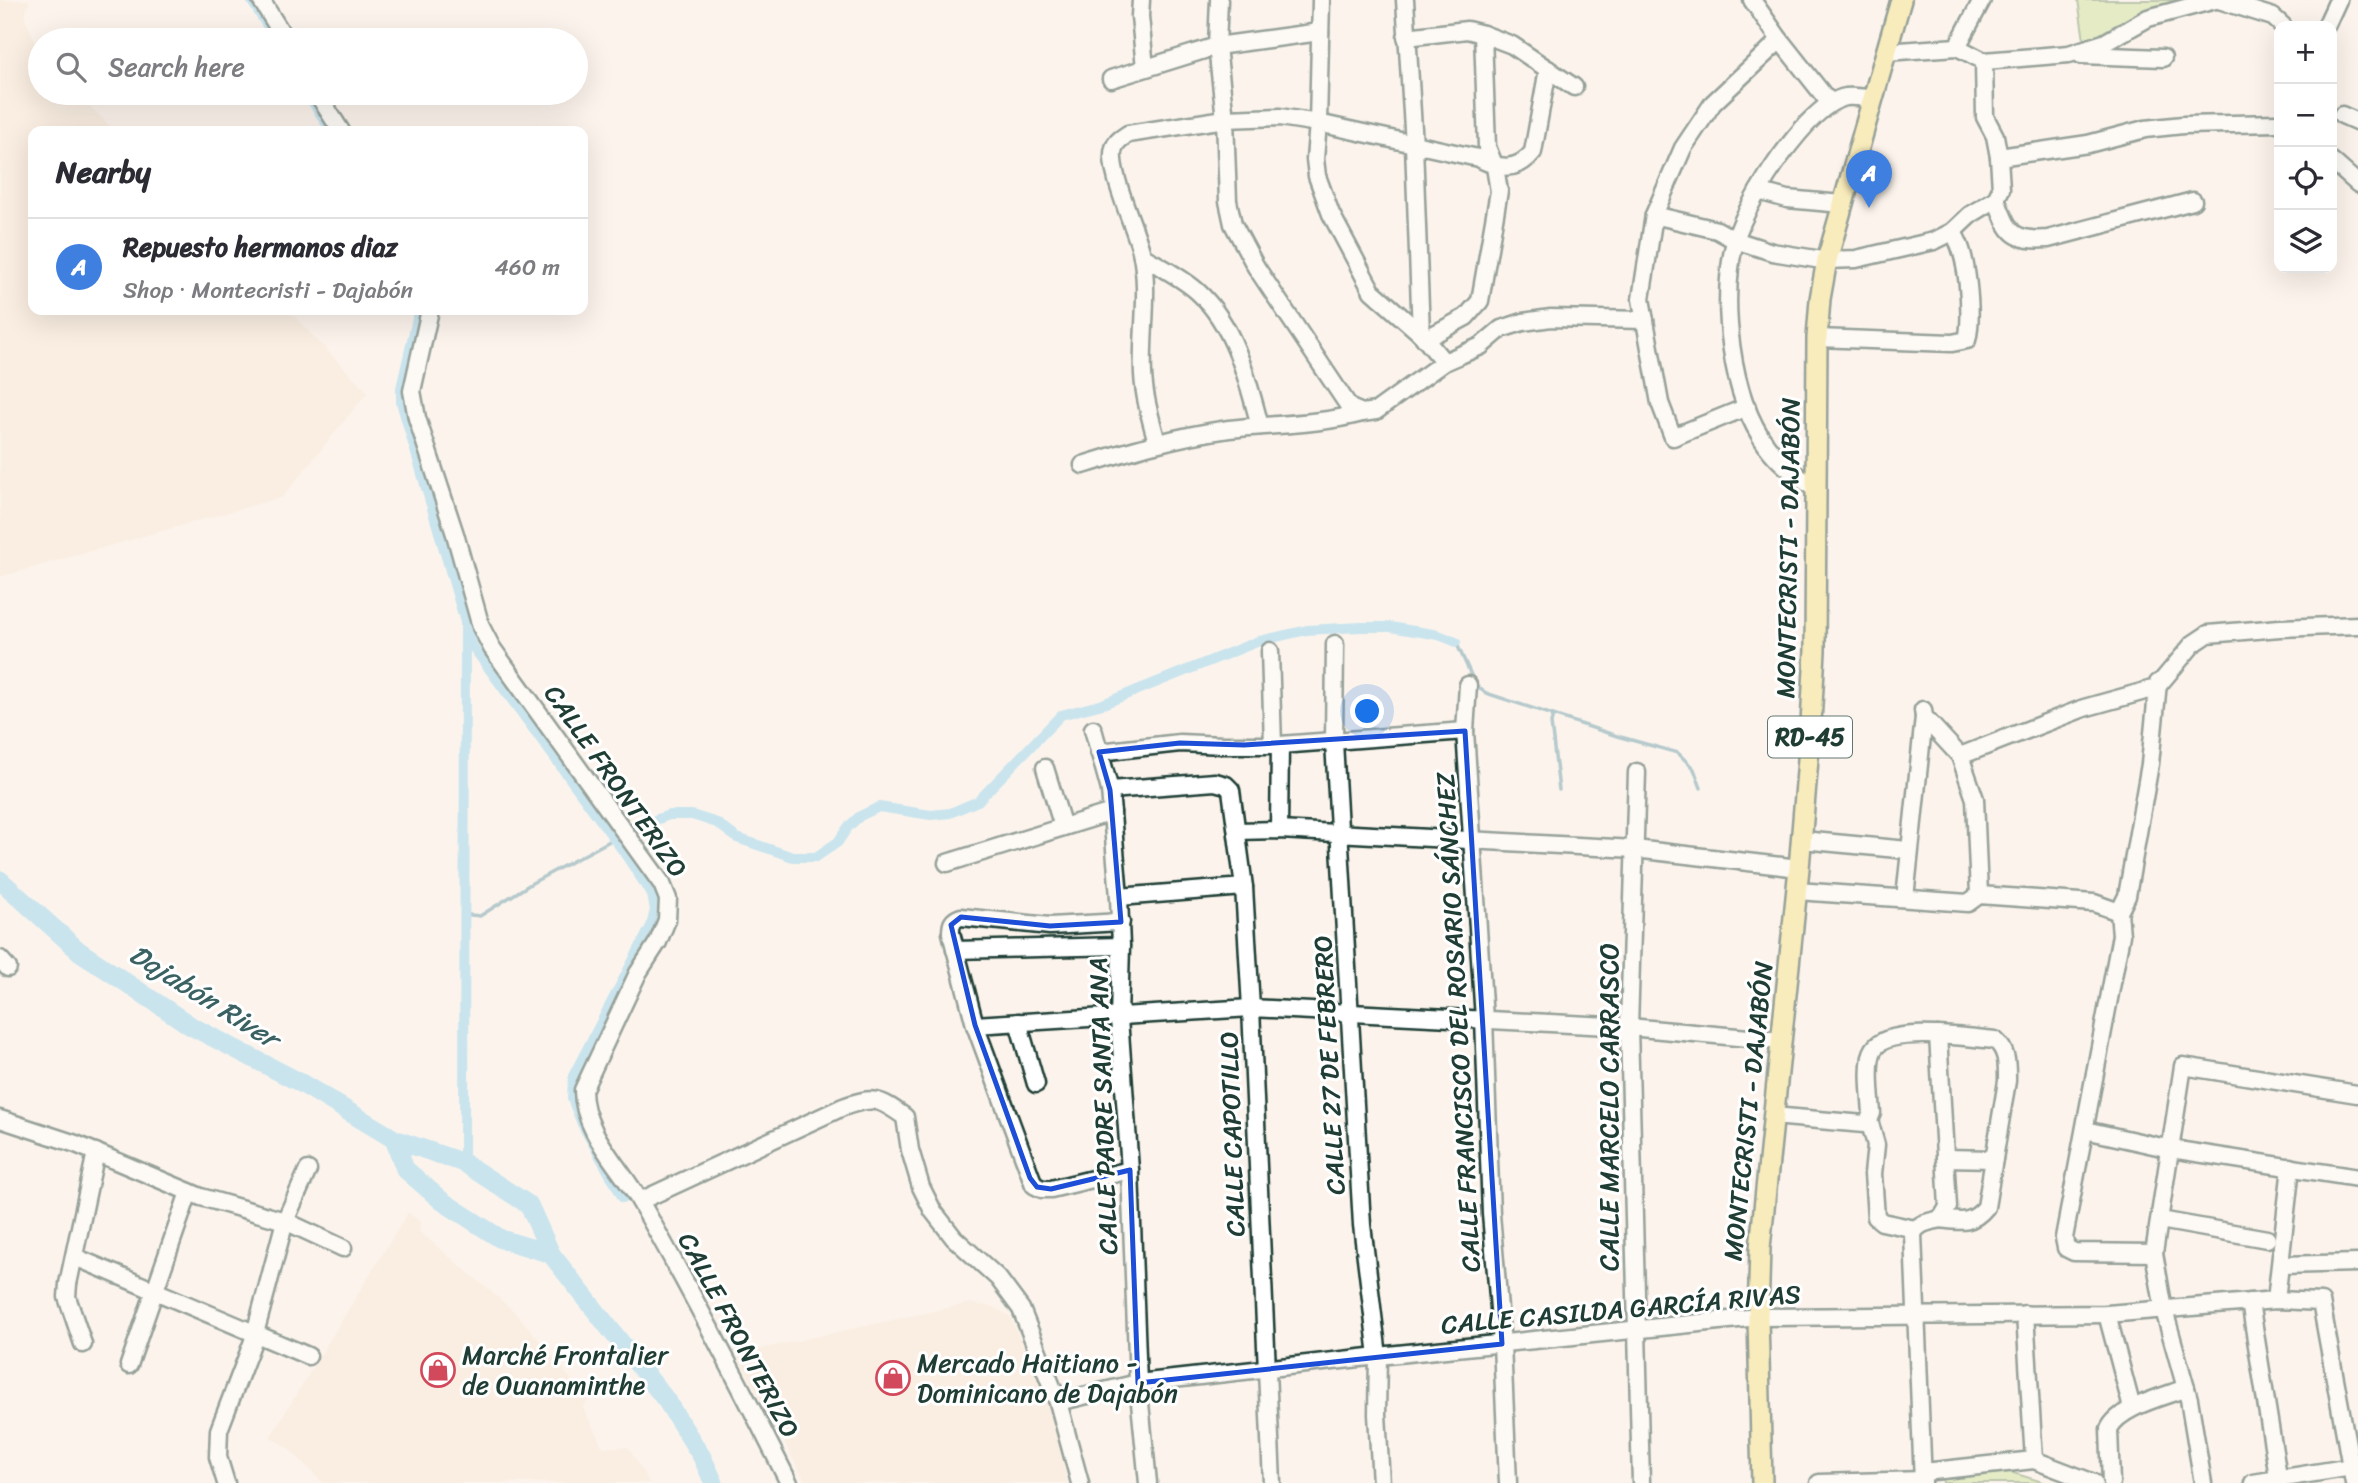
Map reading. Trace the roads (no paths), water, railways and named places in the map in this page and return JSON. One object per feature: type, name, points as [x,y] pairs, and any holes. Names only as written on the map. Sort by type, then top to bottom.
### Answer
[{"type":"main road","name":"MONTECRISTI - DAJABÓN","points":[[1762,1483],[1759,1248],[1802,840],[1815,651],[1817,338],[1820,299],[1842,204],[1900,0]]},
{"type":"street","points":[[261,0],[278,28]]},
{"type":"street","points":[[1141,0],[1145,68]]},
{"type":"street","points":[[1219,0],[1217,46],[1226,119],[1228,201],[1233,224],[1256,267],[1350,408],[1362,413]]},
{"type":"street","points":[[1321,0],[1315,159],[1317,176],[1331,214],[1372,291],[1423,336],[1444,362]]},
{"type":"street","points":[[1405,0],[1423,336]]},
{"type":"street","points":[[1752,0],[1780,40],[1832,103]]},
{"type":"street","points":[[1957,47],[1982,0]]},
{"type":"street","points":[[1885,52],[1957,47],[1984,61],[2014,61],[2068,54],[2104,43],[2148,18],[2217,0],[2273,17],[2277,21]]},
{"type":"street","points":[[2328,21],[2338,0]]},
{"type":"street","points":[[1406,37],[1467,30],[1483,34],[1512,45],[1574,87]]},
{"type":"street","points":[[1111,79],[1217,46],[1320,32]]},
{"type":"street","points":[[1423,336],[1466,317],[1480,301],[1499,191],[1495,167],[1487,146],[1483,34]]},
{"type":"street","points":[[1747,407],[1673,436],[1660,403],[1641,299],[1654,215],[1684,148],[1713,103],[1780,40]]},
{"type":"street","points":[[2068,54],[2163,58]]},
{"type":"street","points":[[1654,215],[1717,230],[1735,240],[1772,252],[1828,260],[1869,256],[1934,241],[1952,232],[1970,215],[1996,199],[2001,189],[1995,136],[1985,117],[1984,61]]},
{"type":"street","points":[[1157,442],[1143,377],[1145,286],[1142,256],[1113,164],[1113,150],[1118,141],[1128,134],[1226,119],[1280,117],[1478,158],[1495,167],[1517,165],[1525,162],[1533,152],[1548,69]]},
{"type":"street","points":[[1815,489],[1784,465],[1766,445],[1747,407],[1729,341],[1728,300],[1735,240],[1758,191],[1791,142],[1826,105],[1845,97],[1872,98]]},
{"type":"street","points":[[325,105],[338,126]]},
{"type":"street","points":[[2342,115],[2358,122]]},
{"type":"street","points":[[1999,157],[2088,145],[2145,129],[2183,125],[2274,123]]},
{"type":"street","points":[[2337,165],[2358,184]]},
{"type":"street","points":[[1758,191],[1787,199],[1842,204]]},
{"type":"street","points":[[1996,199],[2009,230],[2019,238],[2031,240],[2048,239],[2193,201]]},
{"type":"street","points":[[1817,338],[1952,343],[1967,340],[1970,328],[1965,270],[1959,239],[1952,232]]},
{"type":"street","points":[[1142,256],[1199,292],[1217,316],[1245,367],[1260,426]]},
{"type":"street","name":"CALLE FRONTERIZO","points":[[428,315],[412,391],[416,418],[455,534],[481,627],[492,648],[662,884],[668,900],[667,920],[658,942],[638,973],[583,1090],[583,1105],[593,1130],[640,1201],[789,1483]]},
{"type":"street","points":[[1083,465],[1157,442],[1201,433],[1329,422],[1376,411],[1444,362],[1481,346],[1501,329],[1523,322],[1551,318],[1645,320]]},
{"type":"street","points":[[1961,756],[2084,708],[2156,688],[2193,644],[2208,634],[2358,625]]},
{"type":"street","name":"CALLE 27 DE FEBRERO","points":[[1335,644],[1335,742],[1362,1225],[1378,1356],[1377,1414],[1381,1483]]},
{"type":"street","points":[[1270,651],[1277,744],[1279,830]]},
{"type":"street","points":[[2154,1252],[2074,1252],[2066,1248],[2063,1238],[2121,935],[2119,912],[2127,895],[2148,776],[2158,683]]},
{"type":"street","name":"CALLE FRANCISCO DEL ROSARIO SÁNCHEZ","points":[[1468,685],[1465,731],[1484,1019],[1491,1214],[1502,1343],[1508,1483]]},
{"type":"street","points":[[1905,898],[1923,713],[1961,756],[1975,799],[1979,895]]},
{"type":"street","name":"CALLE PADRE SANTA ANA","points":[[1093,729],[1110,790],[1121,922],[1119,1018],[1130,1170],[1138,1383],[1148,1483]]},
{"type":"street","points":[[1099,752],[1180,743],[1335,742],[1465,731]]},
{"type":"street","points":[[1045,768],[1063,827]]},
{"type":"street","name":"CALLE MARCELO CARRASCO","points":[[1637,772],[1629,1027],[1641,1483]]},
{"type":"street","name":"CALLE CAPOTILLO","points":[[1110,790],[1215,782],[1226,785],[1231,790],[1244,887],[1272,1483]]},
{"type":"street","points":[[947,863],[1112,812]]},
{"type":"street","points":[[1237,831],[1279,830],[1635,849],[1799,868]]},
{"type":"street","points":[[1802,840],[1908,850]]},
{"type":"street","points":[[1119,897],[1244,887]]},
{"type":"street","points":[[1797,891],[1968,903],[1979,895],[2094,903],[2119,912]]},
{"type":"street","points":[[1121,922],[1050,926],[961,917],[951,925],[975,1025],[1034,1185],[1051,1189],[1130,1170]]},
{"type":"street","points":[[955,950],[1121,946]]},
{"type":"street","points":[[975,1025],[1251,1009],[1629,1027],[1781,1041]]},
{"type":"street","points":[[1017,1022],[1036,1084]]},
{"type":"street","points":[[1938,1035],[1948,1207],[1941,1219]]},
{"type":"street","points":[[1915,1229],[1882,1222],[1876,1217],[1873,1174],[1875,1144],[1869,1120],[1872,1113],[1870,1059],[1874,1048],[1883,1040],[1938,1035],[1995,1040],[2002,1046],[2007,1060],[2007,1081],[1986,1207],[1978,1217],[1958,1222],[1941,1219],[1922,1224],[1913,1234],[1923,1478]]},
{"type":"street","points":[[2203,1483],[2186,1388],[2164,1310],[2154,1252],[2183,1066],[2357,1094]]},
{"type":"street","points":[[640,1201],[843,1107],[863,1099],[882,1102],[905,1117],[910,1150],[921,1187],[933,1211],[954,1238],[998,1278],[1021,1309],[1058,1402],[1080,1483]]},
{"type":"street","points":[[1773,1116],[1858,1125],[1869,1120]]},
{"type":"street","points":[[0,1119],[96,1152],[189,1192],[285,1221],[343,1248]]},
{"type":"street","points":[[2085,1130],[2171,1149],[2358,1178]]},
{"type":"street","points":[[83,1344],[67,1297],[96,1152]]},
{"type":"street","points":[[1945,1158],[1994,1159]]},
{"type":"street","points":[[2276,1300],[2291,1167]]},
{"type":"street","points":[[226,1483],[218,1457],[219,1430],[255,1333],[285,1221],[308,1170]]},
{"type":"street","points":[[129,1365],[189,1192]]},
{"type":"street","points":[[2160,1220],[2267,1239]]},
{"type":"street","points":[[75,1258],[308,1356]]},
{"type":"street","points":[[2281,1265],[2358,1263]]},
{"type":"street","name":"CALLE CASILDA GARCÍA RIVAS","points":[[1058,1402],[1138,1383],[1758,1317],[2107,1314],[2276,1300],[2321,1302],[2355,1472]]},
{"type":"street","points":[[2250,1302],[2278,1481]]},
{"type":"street","points":[[2025,1314],[2034,1460]]},
{"type":"street","points":[[2107,1314],[2132,1408]]},
{"type":"street","points":[[2111,1483],[2109,1429],[2112,1422],[2132,1408],[2186,1388]]},
{"type":"street","points":[[1819,1483],[1923,1478],[2034,1460],[2094,1483]]},
{"type":"street","points":[[2253,1483],[2355,1472]]},
{"type":"waterway","points":[[251,0],[268,28]]},
{"type":"waterway","points":[[315,105],[328,126]]},
{"type":"waterway","points":[[418,315],[401,388],[401,402],[465,622],[464,1163]]},
{"type":"waterway","points":[[634,828],[669,815],[692,815],[717,823],[737,838],[793,857],[816,857],[838,842],[860,816],[879,807],[931,815],[950,813],[978,801],[1061,715],[1103,704],[1259,641],[1307,630],[1390,627],[1439,635],[1456,642]]},
{"type":"waterway","points":[[469,634],[473,647],[623,851],[652,895],[655,910],[651,926],[573,1076],[572,1099],[582,1124],[623,1198]]},
{"type":"waterway","points":[[1456,642],[1476,686],[1486,693],[1678,753],[1694,769],[1701,788]]},
{"type":"waterway","points":[[1553,716],[1551,723],[1559,790]]},
{"type":"waterway","points":[[463,914],[480,916],[532,883],[617,837]]},
{"type":"waterway","name":"Dajabón River","points":[[0,880],[79,951],[191,1026],[301,1083],[394,1139],[464,1163],[529,1205],[551,1254],[666,1400],[702,1457],[714,1483]]},
{"type":"waterway","name":"Dajabón River","points":[[394,1139],[405,1169],[442,1201],[501,1239],[551,1254]]},
{"type":"place","name":"Repuesto hermanos diaz","points":[[1869,208]]},
{"type":"place","name":"Marché Frontalier de Ouanaminthe","points":[[438,1370]]},
{"type":"place","name":"Mercado Haitiano - Dominicano de Dajabón","points":[[893,1378]]}]
